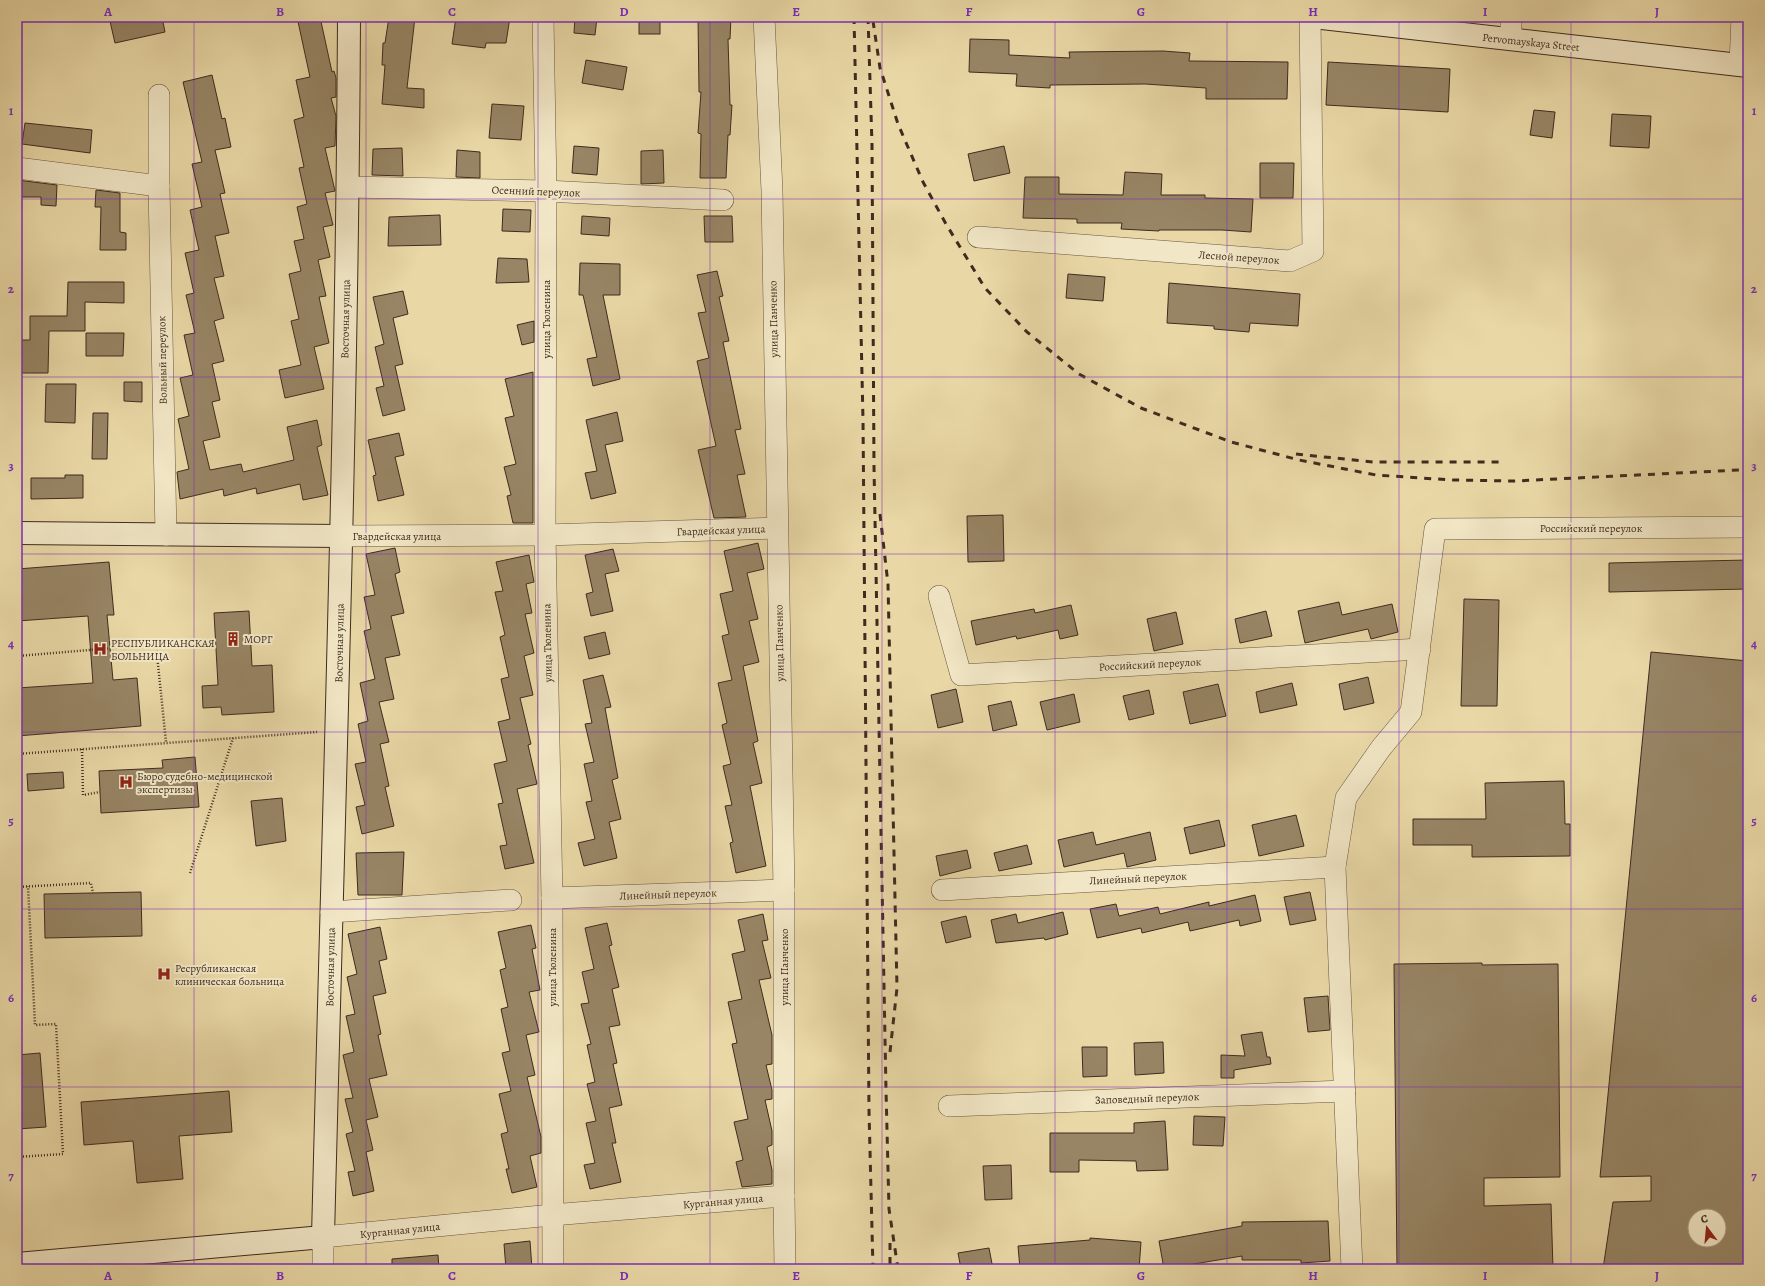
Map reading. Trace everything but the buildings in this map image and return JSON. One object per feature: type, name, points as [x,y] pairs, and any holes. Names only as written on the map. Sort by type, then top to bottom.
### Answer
[{"type":"street","name":"Восточная улица","points":[[323,1269],[331,912],[337,732],[348,187],[349,17]]},
{"type":"street","name":"улица Тюленина","points":[[543,17],[546,191],[545,535],[552,898],[553,1269]]},
{"type":"street","name":"улица Панченко","points":[[764,17],[772,191],[784,890],[785,1269]]},
{"type":"street","name":"Лесной переулок","points":[[978,237],[1290,260],[1313,250],[1310,17]]},
{"type":"street","name":"Pervomayskaya Street","points":[[1313,17],[1744,65]]},
{"type":"street","points":[[1511,17],[1511,39]]},
{"type":"street","points":[[1742,17],[1744,65]]},
{"type":"street","name":"Вольный переулок","points":[[159,95],[158,186],[166,535]]},
{"type":"street","points":[[17,168],[158,186]]},
{"type":"street","name":"Осенний переулок","points":[[348,187],[546,191],[723,200]]},
{"type":"street","name":"Российский переулок","points":[[939,596],[961,675],[1420,648],[1434,529],[1748,527]]},
{"type":"street","name":"Гвардейская улица","points":[[17,533],[341,536],[545,535],[777,528]]},
{"type":"street","points":[[1352,1269],[1335,867],[1346,798],[1381,748],[1411,712],[1420,648]]},
{"type":"street","name":"Линейный переулок","points":[[942,890],[1335,867]]},
{"type":"street","name":"Линейный переулок","points":[[552,898],[784,890]]},
{"type":"street","points":[[331,912],[511,900]]},
{"type":"street","name":"Заповедный переулок","points":[[949,1106],[1345,1091]]},
{"type":"street","name":"Курганная улица","points":[[17,1264],[552,1215],[784,1196]]},
{"type":"path","points":[[17,656],[174,643]]},
{"type":"path","points":[[156,645],[166,742]]},
{"type":"path","points":[[17,754],[318,731],[337,732]]},
{"type":"path","points":[[190,873],[233,738]]},
{"type":"path","points":[[82,749],[83,795],[100,792]]},
{"type":"path","points":[[17,887],[91,882],[93,893]]},
{"type":"path","points":[[17,1157],[62,1154],[56,1024],[35,1025],[28,886]]},
{"type":"railway","points":[[854,17],[863,420],[869,1111],[873,1269]]},
{"type":"railway","points":[[868,17],[872,145],[874,467],[886,1090],[889,1209],[898,1269]]},
{"type":"railway","points":[[873,21],[880,68],[898,124],[923,182],[946,224],[985,288],[1027,332],[1079,374],[1141,408],[1231,442],[1299,460],[1376,475],[1452,480],[1515,481],[1739,470]]},
{"type":"railway","points":[[1296,454],[1373,462],[1500,462]]},
{"type":"railway","points":[[880,514],[888,584],[897,988],[890,1052]]},
{"type":"railway","points":[[890,1243],[890,1269]]},
{"type":"place","name":"МОРГ","points":[[233,639]]},
{"type":"place","name":"РЕСПУБЛИКАНСКАЯ БОЛЬНИЦА","points":[[100,649]]},
{"type":"place","name":"Бюро судебно-медицинской экспертизы","points":[[126,782]]},
{"type":"place","name":"Ресрубликанская клиническая больница","points":[[164,974]]}]
